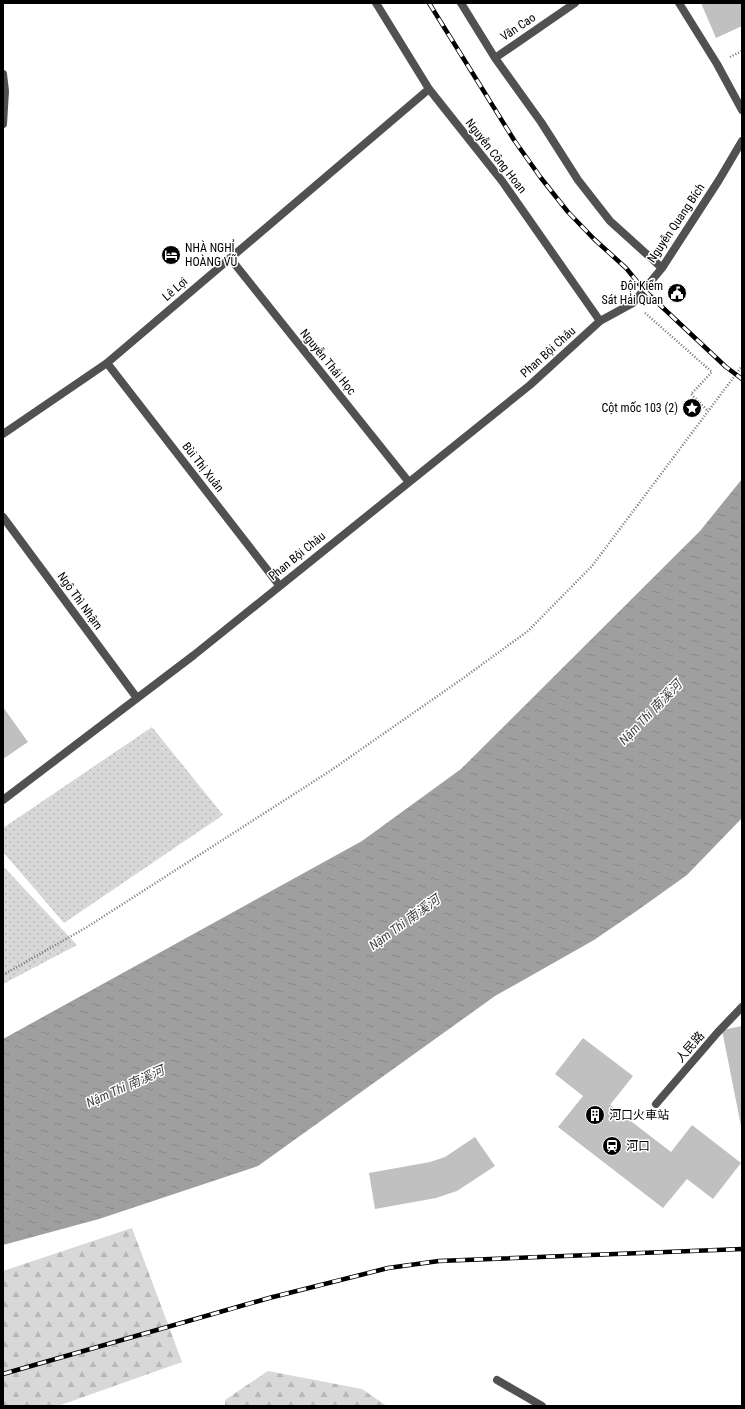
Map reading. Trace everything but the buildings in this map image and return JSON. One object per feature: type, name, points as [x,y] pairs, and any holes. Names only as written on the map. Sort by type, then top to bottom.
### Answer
[{"type":"street","name":"Nguyễn Công Hoan","points":[[376,3],[429,89],[502,181],[600,321]]},
{"type":"street","points":[[461,3],[495,58],[541,122],[578,180],[610,221],[662,268]]},
{"type":"street","name":"Văn Cao","points":[[495,58],[575,3]]},
{"type":"street","points":[[679,3],[717,64],[742,110]]},
{"type":"street","points":[[3,74],[5,91],[3,124]]},
{"type":"street","name":"Lê Lợi","points":[[3,434],[107,363],[429,89]]},
{"type":"street","name":"Nguyễn Quang Bích","points":[[600,321],[633,303],[662,268],[719,180],[742,141]]},
{"type":"street","name":"Nguyễn Thái Học","points":[[230,258],[408,481]]},
{"type":"street","name":"Phan Bội Châu","points":[[3,800],[194,655],[408,481],[530,385],[600,321]]},
{"type":"street","name":"Bùi Thị Xuân","points":[[107,363],[279,585]]},
{"type":"street","name":"Ngô Thì Nhậm","points":[[3,517],[137,698]]},
{"type":"street","name":"人民路","points":[[656,1104],[718,1032],[742,1007]]},
{"type":"street","points":[[497,1380],[542,1406]]},
{"type":"path","points":[[633,303],[712,372],[691,394],[708,411]]},
{"type":"path","points":[[3,975],[87,927],[323,775],[462,679],[528,631],[592,566],[742,366]]},
{"type":"green space","points":[[152,727],[223,815],[64,923],[3,852],[3,828]]},
{"type":"green space","points":[[3,866],[77,945],[3,984]]},
{"type":"green space","points":[[132,1228],[182,1362],[58,1406],[3,1406],[3,1271]]},
{"type":"green space","points":[[268,1371],[362,1389],[387,1406],[225,1406],[225,1400]]},
{"type":"water","name":"Nậm Thi 南溪河","points":[[742,479],[742,818],[687,875],[594,940],[495,996],[258,1166],[99,1219],[3,1245],[3,1039],[362,841],[461,769],[700,531]]},
{"type":"railway","points":[[429,3],[514,140],[541,178],[568,212],[594,239],[626,268],[644,290],[726,367],[742,379]]},
{"type":"railway","points":[[3,1374],[269,1298],[388,1268],[439,1261],[742,1249]]},
{"type":"place","name":"NHÀ NGHỈ HOÀNG VŨ","points":[[171,255]]},
{"type":"place","name":"Đội Kiểm Sát Hải Quan","points":[[677,293]]},
{"type":"place","name":"Cột mốc 103 (2)","points":[[692,408]]},
{"type":"place","name":"河口火車站","points":[[595,1115]]},
{"type":"place","name":"河口","points":[[612,1146]]}]
